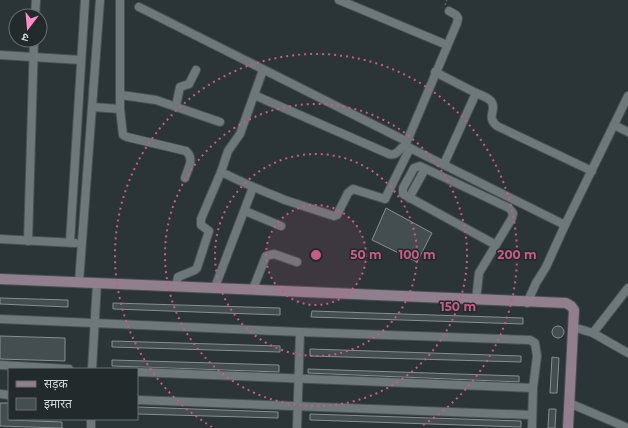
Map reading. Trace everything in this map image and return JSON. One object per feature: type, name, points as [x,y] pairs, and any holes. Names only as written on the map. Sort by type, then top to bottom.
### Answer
[{"type":"street","points":[[70,242],[85,0]]},
{"type":"street","points":[[79,282],[100,0]]},
{"type":"street","points":[[120,0],[120,109],[123,135],[186,151],[191,158],[191,162],[185,178]]},
{"type":"street","points":[[339,0],[447,45]]},
{"type":"street","points":[[139,7],[565,225]]},
{"type":"street","points":[[221,172],[285,200],[334,216],[337,215],[348,193],[353,189],[385,199],[458,18],[456,15],[448,12]]},
{"type":"street","points":[[28,241],[34,48]]},
{"type":"street","points":[[0,55],[81,60]]},
{"type":"street","points":[[176,106],[180,87],[189,84],[196,70]]},
{"type":"street","points":[[176,286],[178,277],[197,268],[209,235],[208,229],[200,222],[201,219],[221,172],[228,151],[240,134],[263,70]]},
{"type":"street","points":[[435,72],[491,102],[493,106],[491,117],[492,122],[497,126],[592,171]]},
{"type":"street","points":[[444,164],[476,93]]},
{"type":"street","points":[[121,95],[148,98],[176,106],[220,122]]},
{"type":"street","points":[[254,95],[389,154],[393,155],[407,145]]},
{"type":"street","points":[[527,303],[536,283],[546,267],[628,96]]},
{"type":"street","points":[[92,106],[120,109]]},
{"type":"street","points":[[614,125],[628,132]]},
{"type":"street","points":[[476,300],[479,273],[496,245],[512,218],[513,213],[509,208],[424,169],[416,166],[414,168],[403,188],[403,194],[496,245]]},
{"type":"street","points":[[215,287],[251,195],[251,186]]},
{"type":"street","points":[[245,211],[281,226]]},
{"type":"street","points":[[0,240],[70,242],[82,244]]},
{"type":"street","points":[[253,289],[266,256],[274,254],[297,262]]},
{"type":"street","points":[[0,279],[215,287],[566,304],[571,306],[574,310],[568,428]]},
{"type":"street","points":[[92,368],[96,283]]},
{"type":"street","points":[[593,333],[628,288]]},
{"type":"street","points":[[0,318],[300,332],[530,340],[536,343],[537,348],[533,388],[532,428]]},
{"type":"street","points":[[573,327],[593,333],[628,353]]},
{"type":"street","points":[[297,428],[300,332]]},
{"type":"street","points":[[0,365],[52,368]]},
{"type":"street","points":[[138,372],[298,380],[533,388]]},
{"type":"street","points":[[138,400],[532,415]]},
{"type":"street","points":[[570,403],[628,428]]},
{"type":"building","points":[[386,208],[432,233],[417,262],[372,240]]},
{"type":"building","points":[[0,298],[68,300],[68,307],[0,304]]},
{"type":"building","points":[[113,303],[280,308],[280,315],[113,309]]},
{"type":"building","points":[[312,311],[523,318],[523,324],[311,317]]},
{"type":"building","points":[[558,326],[562,328],[564,332],[562,336],[558,338],[554,336],[552,332],[554,328]]},
{"type":"building","points":[[0,336],[65,338],[65,361],[0,359]]},
{"type":"building","points":[[112,341],[280,346],[280,352],[112,347]]},
{"type":"building","points":[[310,349],[521,356],[521,362],[310,356]]},
{"type":"building","points":[[552,357],[559,358],[557,393],[550,393]]},
{"type":"building","points":[[112,360],[279,365],[279,372],[112,366]]},
{"type":"building","points":[[308,369],[519,376],[519,382],[308,373]]},
{"type":"building","points":[[0,403],[8,403],[8,420],[62,422],[62,428],[0,426]]},
{"type":"building","points":[[138,407],[278,412],[278,418],[138,414]]},
{"type":"building","points":[[549,409],[556,409],[555,428],[548,428]]},
{"type":"building","points":[[310,414],[521,421],[521,427],[310,420]]}]
